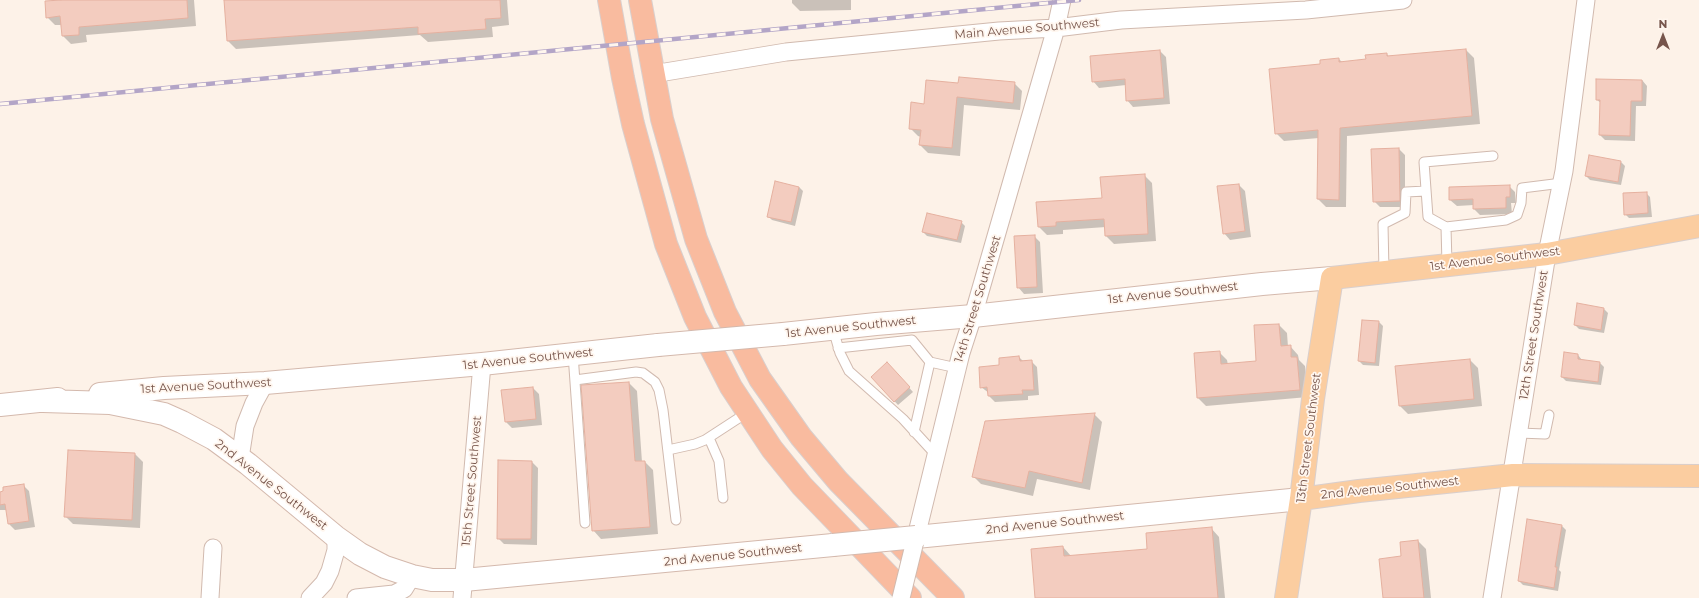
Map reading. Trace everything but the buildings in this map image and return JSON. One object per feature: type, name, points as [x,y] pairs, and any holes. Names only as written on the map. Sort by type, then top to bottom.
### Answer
[{"type":"highway","points":[[609,0],[623,78],[666,244],[695,317],[732,387],[772,449],[802,486],[910,598]]},
{"type":"highway","points":[[640,0],[662,120],[696,239],[726,312],[760,379],[801,437],[838,481],[953,598]]},
{"type":"main road","name":"1st Avenue Southwest","points":[[0,405],[123,391],[265,384],[784,334],[835,338],[911,331],[973,316],[1122,298],[1332,278],[1547,254],[1699,226]]},
{"type":"main road","name":"13th Street Southwest","points":[[1286,598],[1301,499],[1312,399],[1332,278]]},
{"type":"main road","name":"2nd Avenue Southwest","points":[[43,401],[110,403],[164,414],[214,439],[240,458],[336,537],[360,554],[386,567],[412,576],[463,589],[833,545],[1301,499],[1360,491],[1513,475],[1699,476]]},
{"type":"street","name":"Main Avenue Southwest","points":[[653,74],[786,52],[999,31],[1056,28],[1122,20],[1306,10],[1403,0]]},
{"type":"street","name":"12th Street Southwest","points":[[1492,598],[1513,475],[1547,254],[1562,183],[1586,0]]},
{"type":"street","name":"14th Street Southwest","points":[[901,598],[957,368],[1056,28],[1062,1]]},
{"type":"street","name":"15th Street Southwest","points":[[463,589],[482,364]]},
{"type":"street","points":[[240,458],[245,426],[254,404],[265,384]]},
{"type":"street","name":"2nd Avenue Southwest","points":[[310,598],[324,583],[330,571],[336,550],[336,537]]},
{"type":"street","points":[[210,598],[213,548]]},
{"type":"street","points":[[356,598],[394,594],[404,588],[412,576]]},
{"type":"lane","points":[[1493,156],[1424,162],[1428,217],[1446,227],[1506,220],[1516,215],[1521,203],[1522,188],[1562,183]]},
{"type":"lane","points":[[1384,272],[1383,224],[1405,213],[1406,192],[1426,191]]},
{"type":"lane","points":[[1446,227],[1447,264]]},
{"type":"lane","points":[[911,331],[930,362],[914,432]]},
{"type":"lane","points":[[835,338],[849,371],[914,432],[936,455]]},
{"type":"lane","points":[[573,354],[585,523]]},
{"type":"lane","points":[[930,362],[957,368]]},
{"type":"lane","points":[[575,380],[643,372],[649,375],[656,382],[659,390],[668,450],[676,520]]},
{"type":"lane","points":[[668,450],[695,444],[709,438],[748,412]]},
{"type":"lane","points":[[1519,433],[1545,434],[1548,415]]},
{"type":"lane","points":[[709,438],[719,462],[723,498]]},
{"type":"railway","points":[[0,104],[1079,0]]}]
